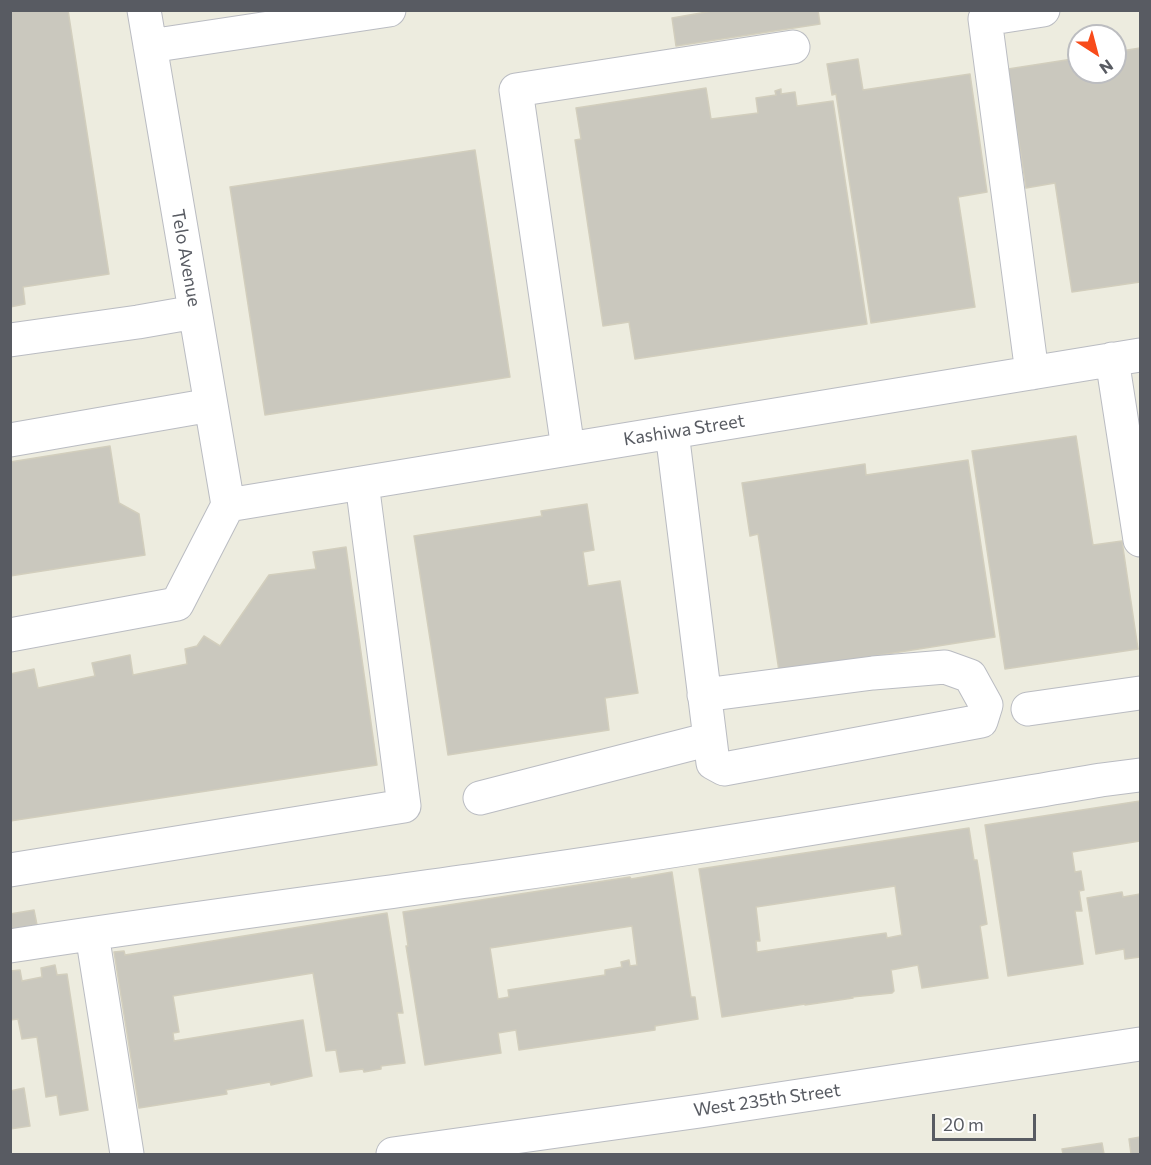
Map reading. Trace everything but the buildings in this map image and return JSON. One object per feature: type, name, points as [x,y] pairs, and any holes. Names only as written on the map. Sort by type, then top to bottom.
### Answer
[{"type":"street","name":"Telo Avenue","points":[[144,10],[228,505]]},
{"type":"street","points":[[150,46],[389,10]]},
{"type":"street","points":[[1032,373],[985,19],[1043,10]]},
{"type":"street","points":[[568,449],[516,90],[793,47]]},
{"type":"street","points":[[10,340],[195,312]]},
{"type":"street","points":[[1126,357],[1140,540]]},
{"type":"street","name":"Kashiwa Street","points":[[228,505],[1126,357]]},
{"type":"street","points":[[10,440],[211,405]]},
{"type":"street","points":[[672,432],[704,695],[713,763],[724,769],[981,721],[986,705],[970,676],[945,667],[873,673],[704,695]]},
{"type":"street","points":[[10,870],[404,806],[362,483]]},
{"type":"street","points":[[10,635],[177,604],[228,505]]},
{"type":"street","points":[[1028,709],[1140,693]]},
{"type":"street","points":[[480,798],[710,739]]},
{"type":"street","points":[[10,946],[250,910],[511,875],[1140,775]]},
{"type":"street","points":[[92,933],[127,1155]]},
{"type":"street","name":"West 235th Street","points":[[393,1155],[488,1147],[712,1109],[1140,1044]]}]
